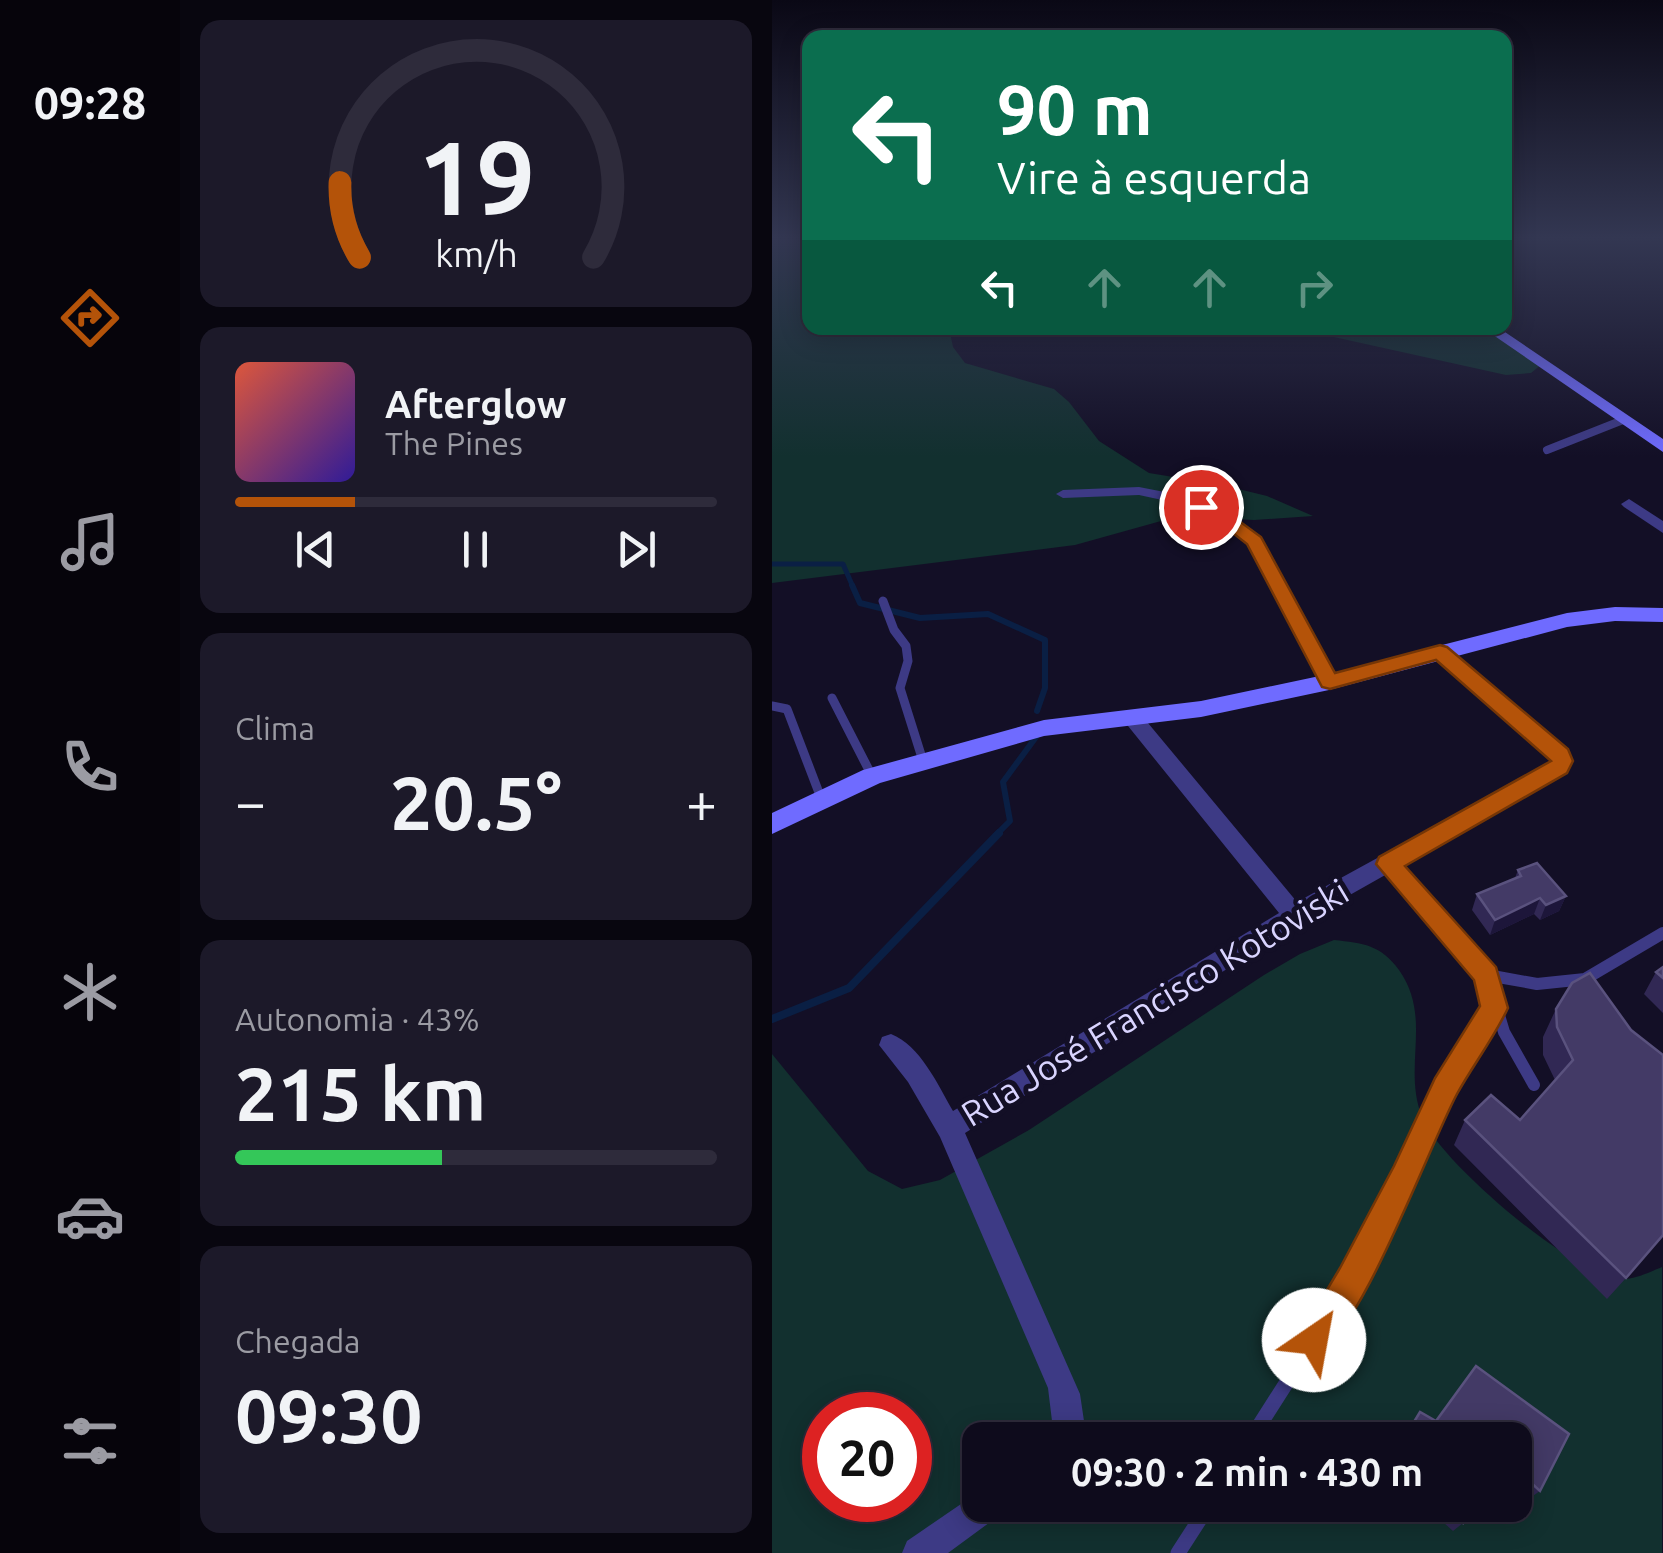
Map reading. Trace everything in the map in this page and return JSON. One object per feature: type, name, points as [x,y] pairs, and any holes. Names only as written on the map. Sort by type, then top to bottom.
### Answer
[{"type":"main road","points":[[1500,335],[1662,448]]},
{"type":"main road","points":[[772,824],[872,776],[1044,728],[1201,708],[1330,682],[1567,620],[1662,615]]},
{"type":"street","points":[[1063,494],[1140,491],[1180,499],[1221,515],[1254,541],[1330,682]]},
{"type":"street","points":[[1629,504],[1662,528]]},
{"type":"street","name":"Rua José Francisco Kotoviski","points":[[1068,1422],[1069,1407],[1062,1388],[949,1128],[1294,916],[1559,768],[1560,754],[1440,652]]},
{"type":"street","points":[[1131,716],[1294,916]]},
{"type":"street","points":[[891,1045],[917,1074],[949,1128]]},
{"type":"street","points":[[920,1553],[962,1522]]},
{"type":"lane","points":[[1548,450],[1623,420]]},
{"type":"lane","points":[[883,601],[894,630],[906,646],[908,661],[900,688],[923,761]]},
{"type":"lane","points":[[832,698],[872,776]]},
{"type":"lane","points":[[772,706],[786,709],[821,798]]},
{"type":"lane","points":[[1388,864],[1487,975],[1494,1008],[1516,1057],[1534,1085]]},
{"type":"lane","points":[[1487,975],[1538,986],[1575,983],[1613,967],[1662,933]]},
{"type":"lane","points":[[1261,1422],[1352,1280],[1405,1177],[1445,1087],[1494,1008]]},
{"type":"lane","points":[[1178,1553],[1198,1522]]},
{"type":"green space","points":[[772,311],[802,311],[802,335],[950,335],[953,347],[965,363],[1054,389],[1099,441],[1149,473],[1267,496],[1313,516],[1254,520],[1179,516],[1075,545],[772,583]]},
{"type":"green space","points":[[1325,335],[1507,335],[1542,364],[1531,373],[1506,375]]},
{"type":"green space","points":[[1334,940],[1371,947],[1385,955],[1399,970],[1414,1006],[1415,1079],[1422,1117],[1454,1161],[1512,1215],[1577,1261],[1604,1275],[1626,1279],[1662,1267],[1662,1553],[772,1553],[772,1054],[868,1171],[902,1189],[940,1180],[1029,1130],[1264,975]]},
{"type":"building","points":[[1537,863],[1566,896],[1546,905],[1540,898],[1495,920],[1477,894],[1521,876],[1518,870]]},
{"type":"building","points":[[1590,973],[1631,1030],[1663,1055],[1663,1235],[1626,1278],[1465,1120],[1491,1095],[1520,1120],[1573,1060],[1557,1027],[1556,1009],[1572,983]]},
{"type":"building","points":[[1476,1366],[1569,1434],[1540,1491],[1532,1484],[1532,1422],[1414,1422],[1420,1412],[1436,1421]]},
{"type":"waterway","points":[[772,564],[843,564],[853,587]]},
{"type":"waterway","points":[[852,585],[860,603],[920,618],[988,614],[1045,640],[1045,688],[1037,711]]},
{"type":"waterway","points":[[996,835],[1010,821],[1003,782],[1036,737]]},
{"type":"waterway","points":[[772,1019],[849,988],[999,833]]},
{"type":"route","points":[[1201,507],[1221,515],[1254,541],[1330,682],[1440,652],[1560,754],[1562,761],[1559,768],[1388,864],[1487,975],[1494,1008],[1445,1087],[1405,1177],[1352,1280],[1314,1340]]}]
